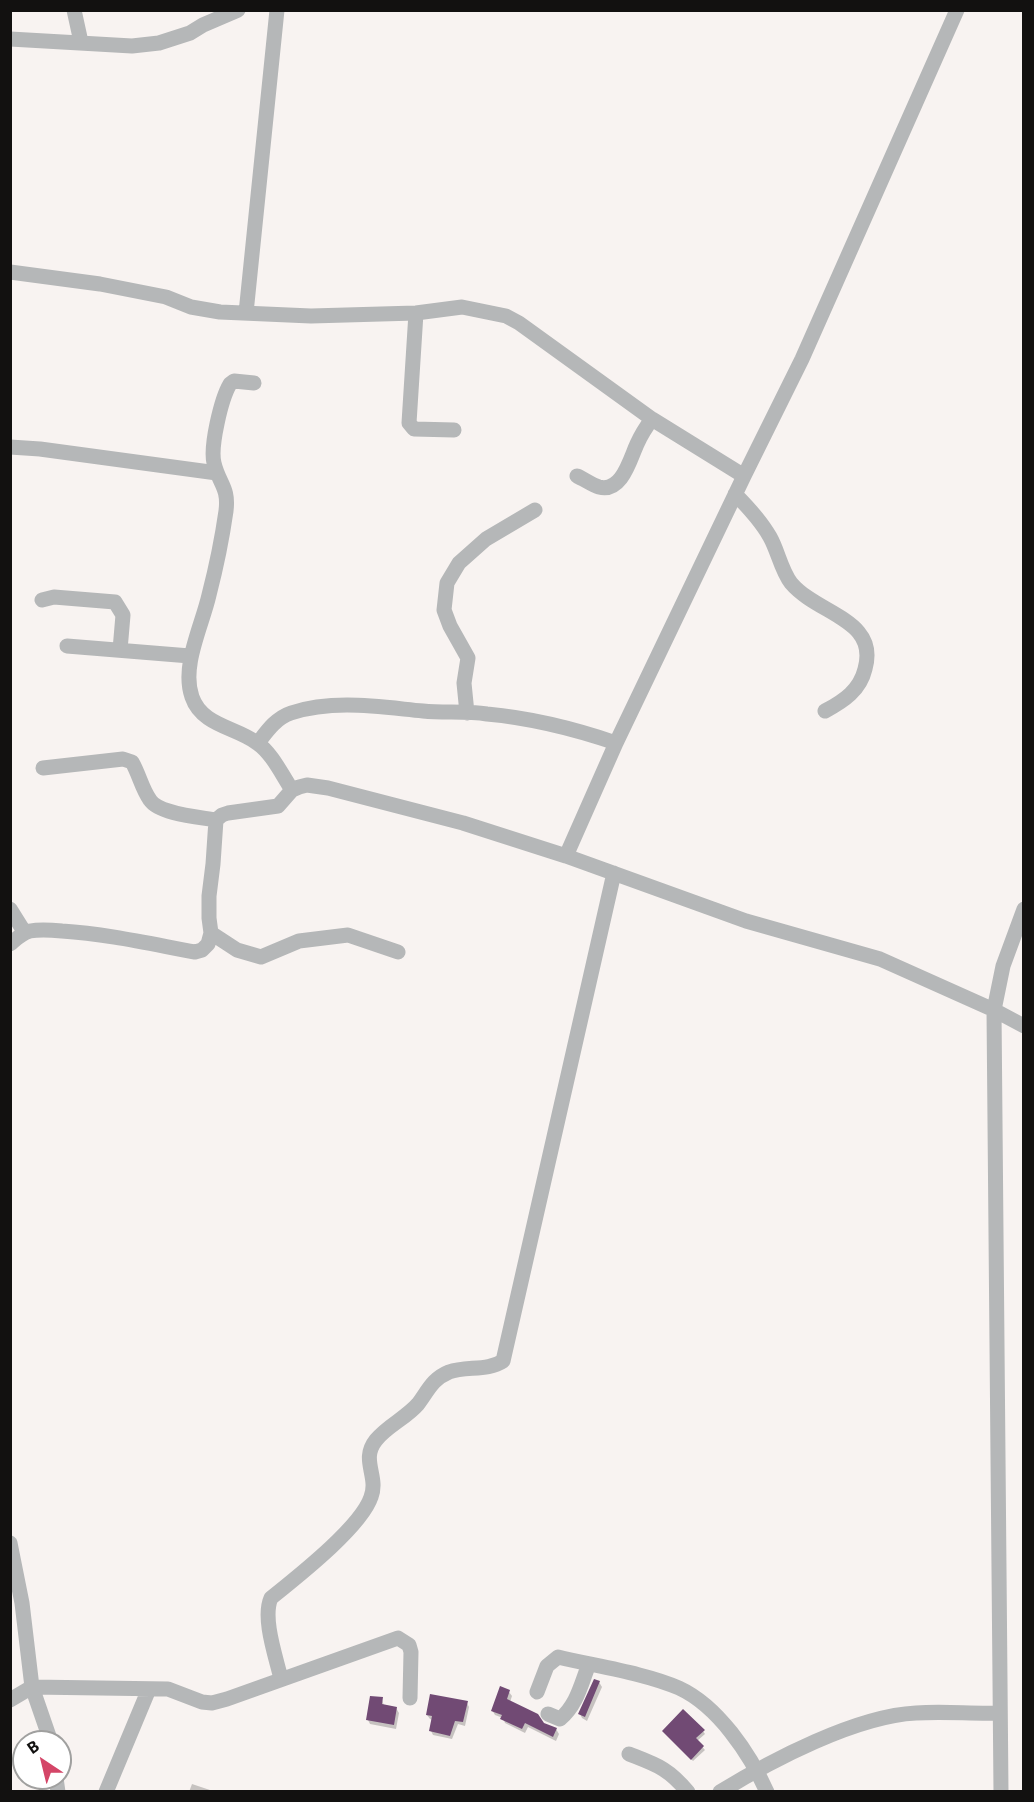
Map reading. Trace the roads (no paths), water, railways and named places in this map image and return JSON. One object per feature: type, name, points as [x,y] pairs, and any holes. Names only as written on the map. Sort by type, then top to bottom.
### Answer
[{"type":"street","points":[[74,10],[81,42]]},
{"type":"street","points":[[10,39],[132,46],[159,43],[190,33],[202,25],[238,10]]},
{"type":"street","points":[[246,314],[277,10]]},
{"type":"street","points":[[566,856],[616,743],[802,359],[957,10]]},
{"type":"street","points":[[10,272],[100,284],[166,297],[205,310],[246,314],[311,316],[416,313],[462,307],[506,316],[652,419],[744,476]]},
{"type":"street","points":[[416,313],[409,423],[414,429],[454,430]]},
{"type":"street","points":[[254,383],[234,381],[228,388],[214,447],[213,460],[228,495],[209,596],[190,656],[190,685],[197,707],[213,722],[258,743],[268,753],[292,790]]},
{"type":"street","points":[[577,476],[599,487],[611,486],[617,482],[625,473],[642,434],[652,419]]},
{"type":"street","points":[[10,447],[217,473]]},
{"type":"street","points":[[735,494],[769,536],[788,578],[798,590],[812,602],[862,633],[867,644],[868,656],[859,684],[841,703],[825,711]]},
{"type":"street","points":[[466,712],[464,683],[468,658],[444,610],[447,583],[459,564],[486,539],[535,510]]},
{"type":"street","points":[[42,600],[54,597],[115,602],[123,615],[120,650]]},
{"type":"street","points":[[68,646],[190,656]]},
{"type":"street","points":[[258,743],[279,719],[291,713],[318,708],[361,705],[437,713],[487,714],[569,729],[616,743]]},
{"type":"street","points":[[43,768],[123,759],[132,762],[147,795],[159,809],[216,820],[228,813],[279,806],[292,790],[307,785],[328,788],[463,824],[566,856],[746,921],[879,959],[994,1010],[1023,1026]]},
{"type":"street","points":[[10,944],[25,933],[38,930],[81,932],[195,952],[202,950],[208,944],[211,933],[208,918],[216,820]]},
{"type":"street","points":[[281,1679],[270,1631],[268,1604],[271,1598],[320,1557],[351,1526],[371,1498],[373,1485],[368,1456],[377,1438],[418,1403],[424,1392],[439,1377],[451,1371],[493,1365],[502,1361],[614,873]]},
{"type":"street","points":[[10,909],[25,933]]},
{"type":"street","points":[[1001,1791],[994,1010],[1003,966],[1023,909]]},
{"type":"street","points":[[211,933],[237,950],[261,957],[299,941],[348,936],[398,952]]},
{"type":"street","points":[[10,1543],[22,1603],[32,1687],[47,1730]]},
{"type":"street","points":[[10,1700],[32,1687],[168,1689],[202,1702],[212,1703],[398,1638],[409,1645],[411,1652],[410,1698]]},
{"type":"street","points":[[537,1692],[547,1666],[558,1657],[653,1680],[679,1689],[715,1713],[757,1770],[767,1791]]},
{"type":"street","points":[[548,1714],[560,1719],[569,1712],[588,1664]]},
{"type":"street","points":[[106,1791],[149,1689]]},
{"type":"street","points":[[720,1791],[757,1770],[872,1720],[915,1713],[1000,1713]]},
{"type":"street","points":[[629,1754],[663,1767],[674,1775],[688,1791]]}]
